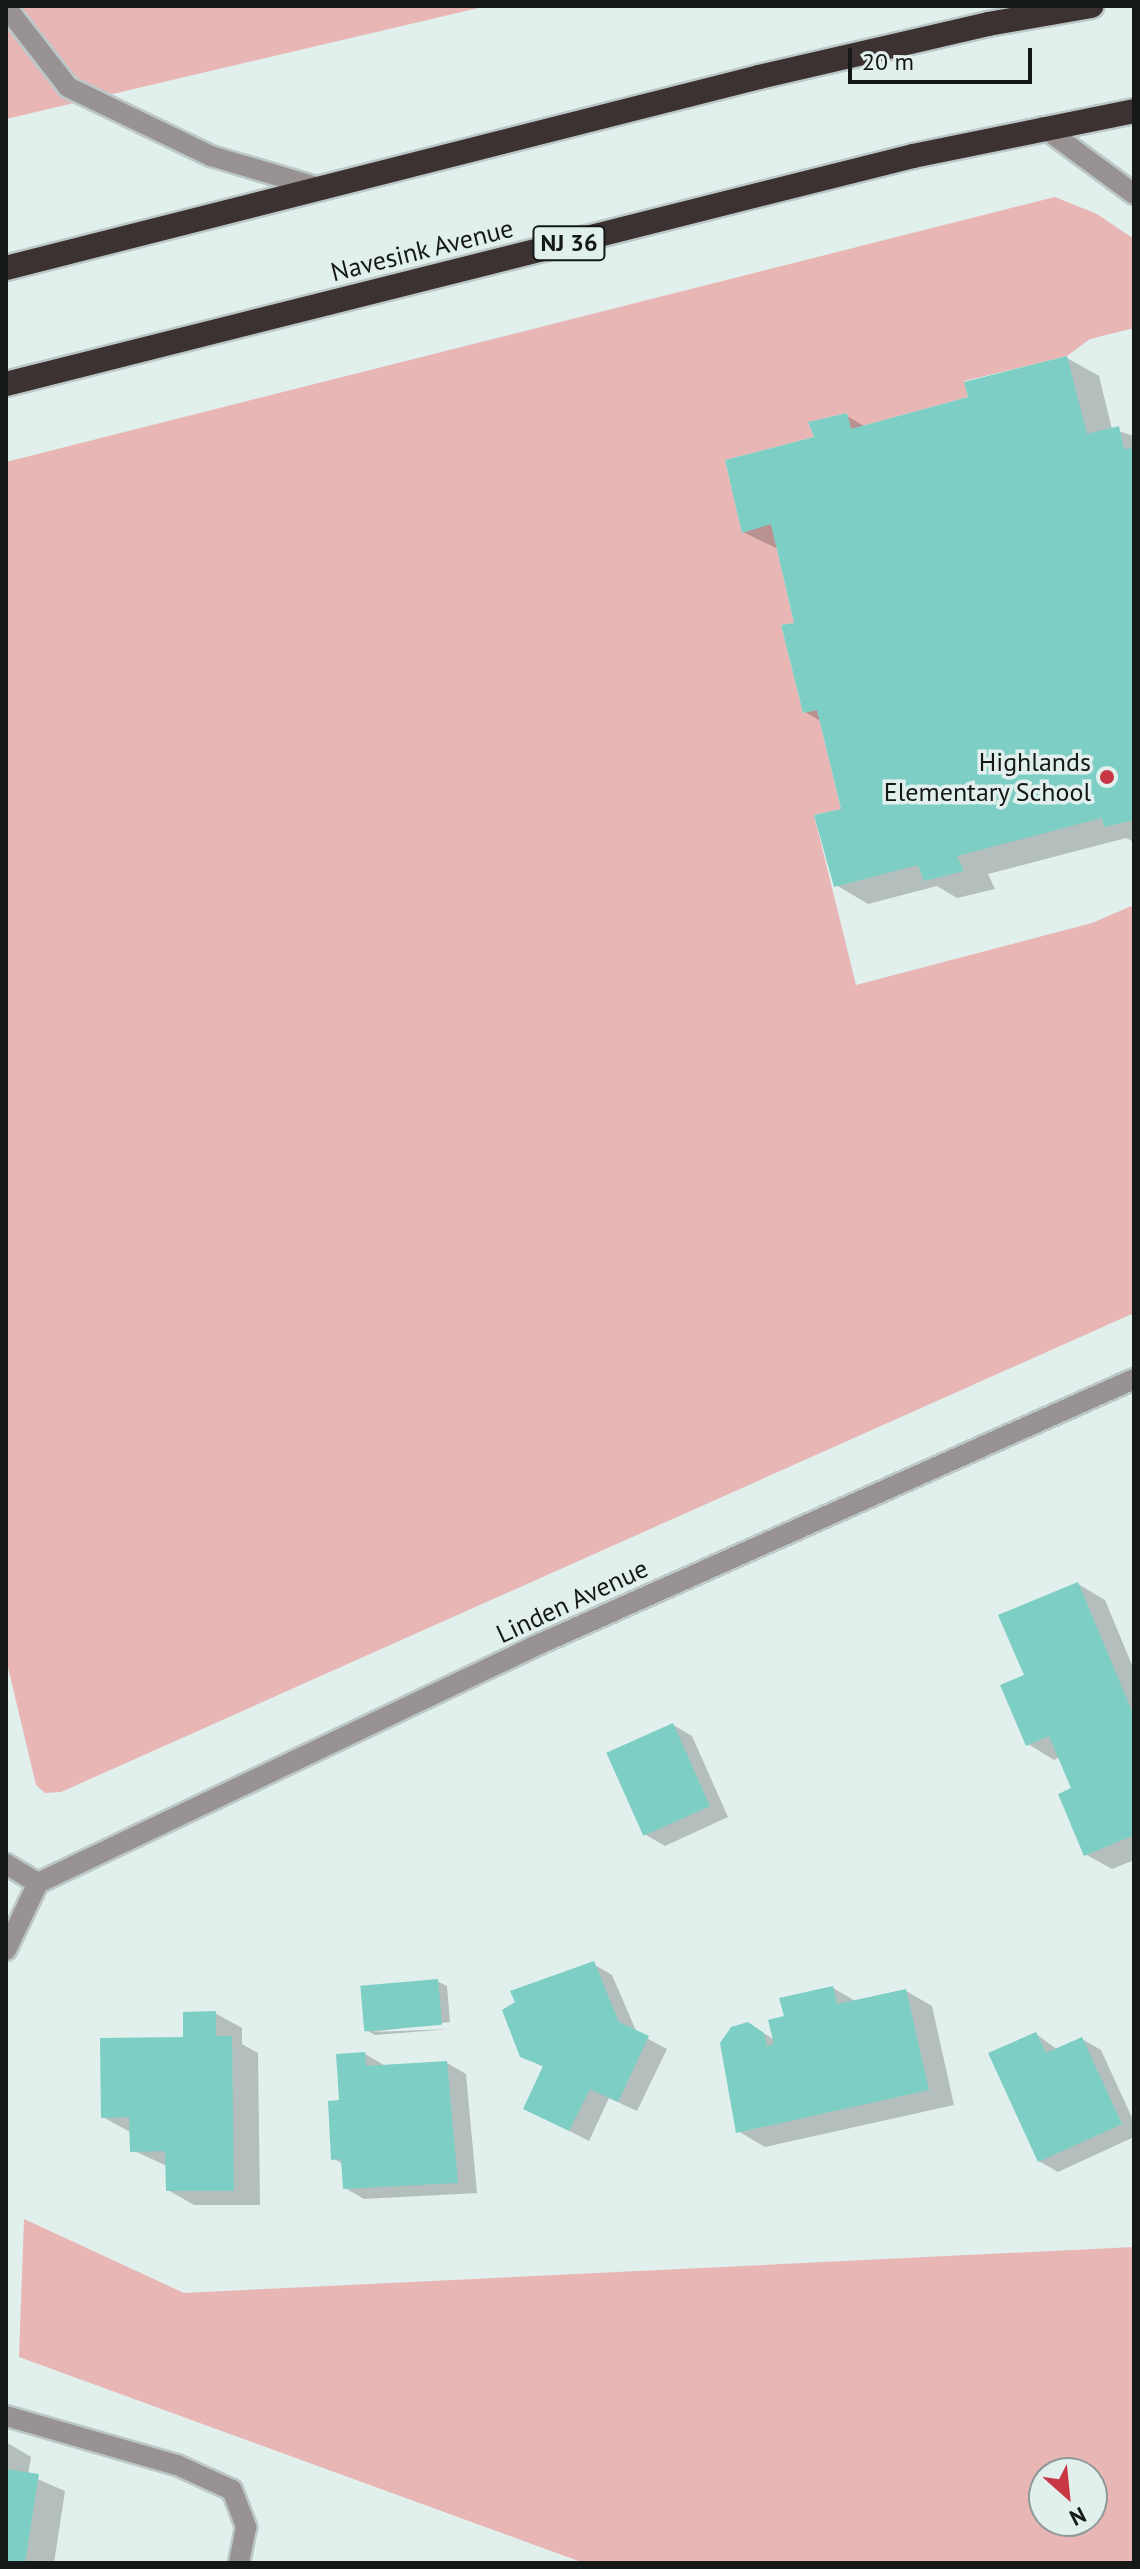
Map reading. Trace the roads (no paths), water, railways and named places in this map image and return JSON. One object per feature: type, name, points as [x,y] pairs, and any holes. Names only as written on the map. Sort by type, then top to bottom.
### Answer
[{"type":"highway","points":[[6,268],[759,77],[1091,6]]},
{"type":"highway","name":"Navesink Avenue","points":[[6,384],[1043,127],[1134,111]]},
{"type":"street","points":[[6,7],[68,87],[211,156],[323,189]]},
{"type":"street","points":[[1043,127],[1134,194]]},
{"type":"street","name":"Linden Avenue","points":[[38,1883],[535,1646],[1134,1379]]},
{"type":"street","points":[[6,1864],[38,1883],[6,1950]]},
{"type":"street","points":[[6,2416],[177,2465],[232,2490],[246,2527],[239,2563]]},
{"type":"place","name":"Highlands Elementary School","points":[[1107,777]]}]
